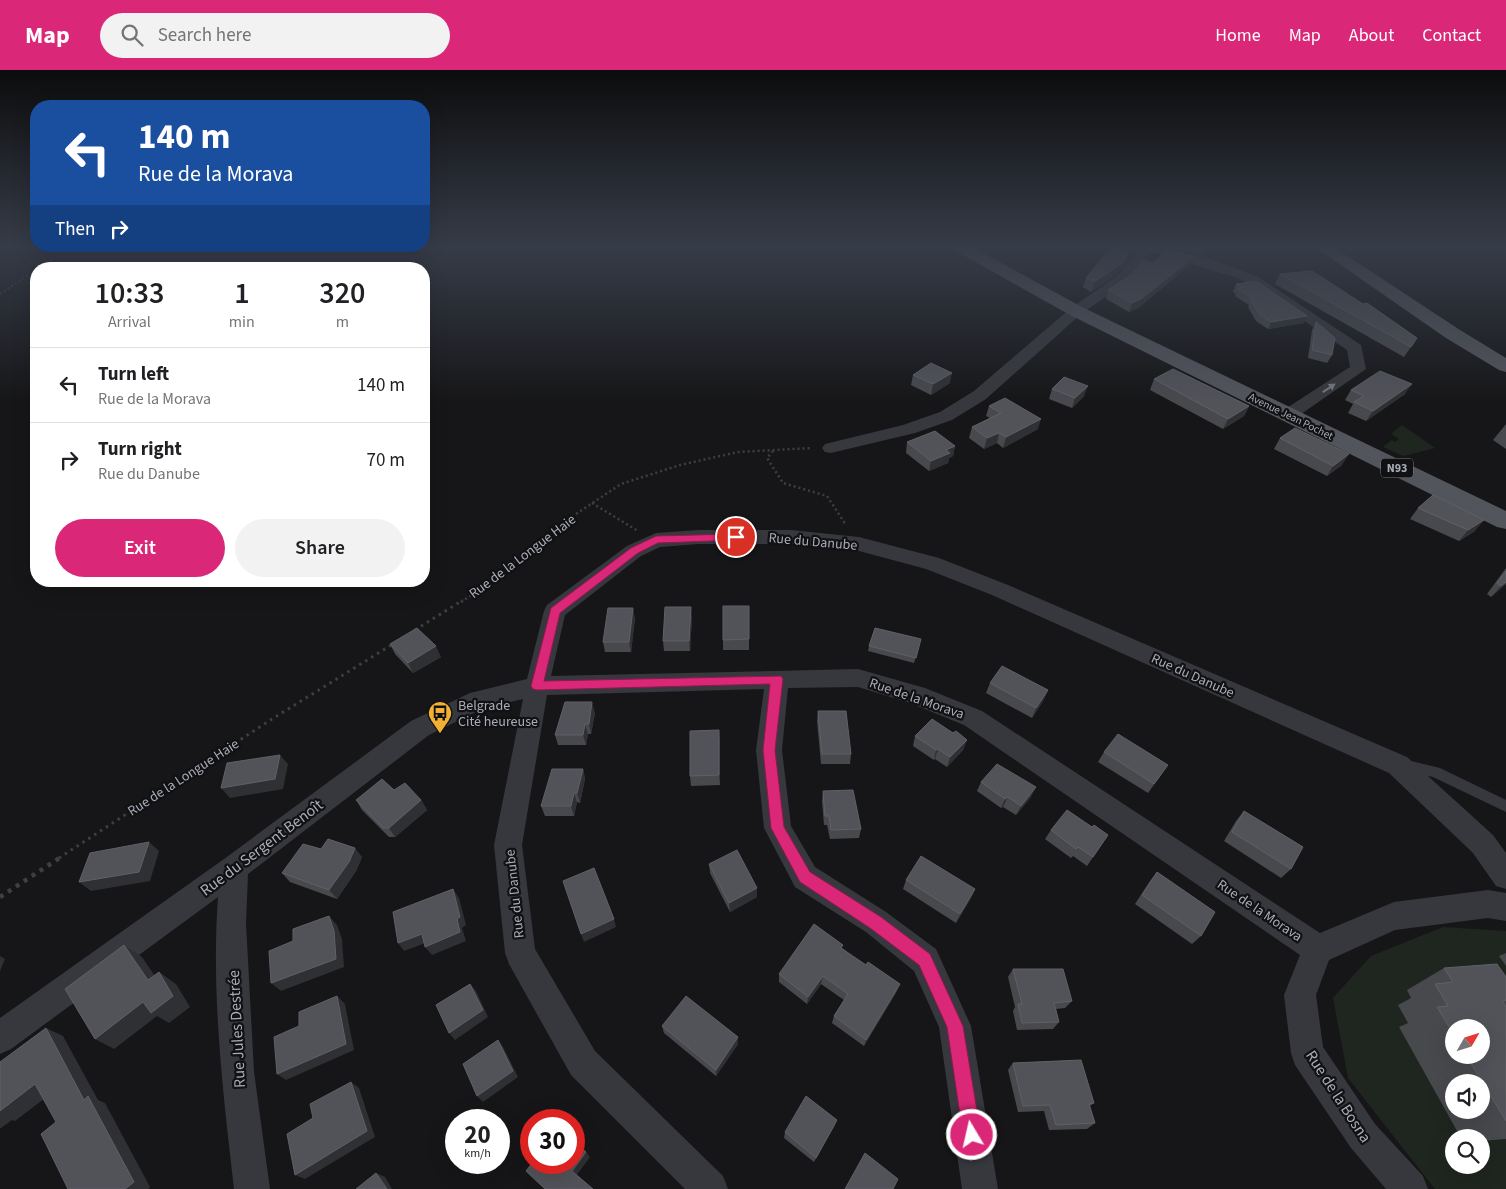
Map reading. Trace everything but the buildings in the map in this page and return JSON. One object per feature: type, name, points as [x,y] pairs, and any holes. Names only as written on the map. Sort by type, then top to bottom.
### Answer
[{"type":"main road","name":"N93","points":[[1055,299],[1076,311]]},
{"type":"main road","points":[[1401,299],[1506,366]]},
{"type":"main road","name":"Avenue Jean Pochet","points":[[1076,311],[1506,521]]},
{"type":"main road","name":"N93","points":[[1288,415],[1506,516]]},
{"type":"street","points":[[831,448],[909,429],[946,416],[980,395],[1076,311],[1093,299]]},
{"type":"street","points":[[1282,299],[1355,348],[1358,368],[1288,415]]},
{"type":"street","name":"Rue du Danube","points":[[710,1189],[583,1063],[520,953],[508,845],[537,686],[555,611],[634,551],[656,540],[699,537],[791,537],[859,544],[932,563],[1000,590],[1398,765],[1483,844],[1506,876]]},
{"type":"street","name":"Rue de la Morava","points":[[537,686],[858,678],[916,695],[973,718],[1318,949]]},
{"type":"street","points":[[777,679],[769,750],[778,828],[805,877],[876,922],[925,960],[955,1026],[980,1189]]},
{"type":"street","name":"Rue du Sergent Benoît","points":[[0,1038],[234,868],[420,728],[445,714],[479,700],[537,686]]},
{"type":"street","name":"Rue Jules Destrée","points":[[234,868],[231,923],[237,1072],[252,1189]]},
{"type":"street","points":[[1318,949],[1394,916],[1488,904],[1506,907]]},
{"type":"street","name":"Rue de la Bosna","points":[[1318,949],[1300,995],[1307,1053],[1363,1136],[1410,1189]]},
{"type":"lane","points":[[1398,765],[1435,772],[1506,806]]},
{"type":"path","name":"Rue de la Longue Haie","points":[[411,632],[476,592],[592,503],[621,484],[680,465],[738,452],[831,448]]},
{"type":"path","points":[[773,450],[767,458],[784,483],[827,496],[859,544]]},
{"type":"path","points":[[592,503],[630,526]]},
{"type":"path","name":"Rue de la Longue Haie","points":[[0,897],[264,725],[395,643]]},
{"type":"shaded area","points":[[1402,425],[1435,448],[1403,456],[1383,447],[1392,440],[1395,442],[1399,439],[1391,434]]},
{"type":"shaded area","points":[[1443,927],[1506,931],[1506,1189],[1435,1189],[1348,1078],[1333,998],[1371,956]]},
{"type":"place","name":"Belgrade Cité heureuse","points":[[440,734]]},
{"type":"route","points":[[736,537],[656,540],[634,551],[555,611],[537,686],[777,679],[769,750],[778,828],[805,877],[876,922],[925,960],[955,1026],[972,1135]]}]
